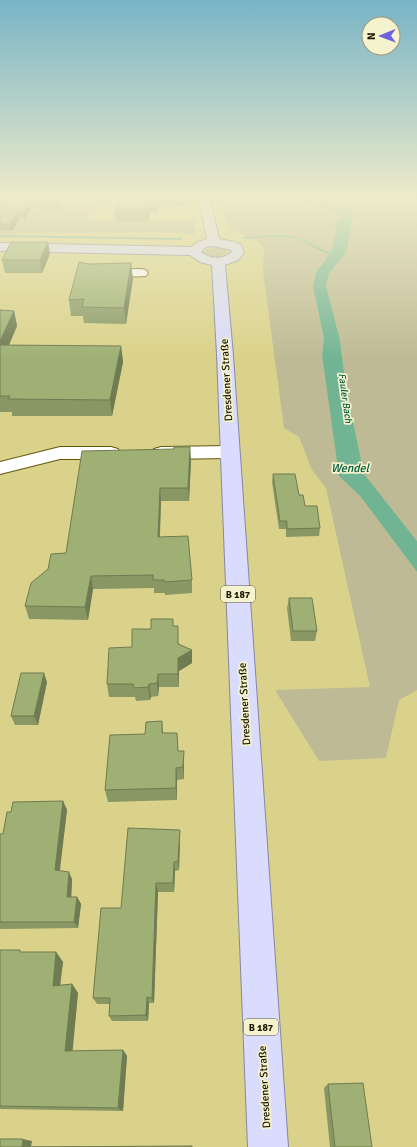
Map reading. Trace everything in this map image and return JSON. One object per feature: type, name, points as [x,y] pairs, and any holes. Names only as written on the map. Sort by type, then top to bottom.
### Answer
[{"type":"main road","points":[[194,252],[196,255],[201,258],[216,252]]},
{"type":"main road","name":"Dresdener Straße","points":[[216,252],[221,292],[268,1147]]},
{"type":"lane","points":[[91,274],[141,274]]},
{"type":"lane","points":[[0,468],[60,453],[230,452]]},
{"type":"shaded area","points":[[205,252],[227,252],[217,257],[205,253]]},
{"type":"shaded area","points":[[264,252],[331,252],[313,287],[324,338],[322,355],[339,475],[360,496],[417,572],[417,690],[399,700],[386,758],[319,761],[275,690],[370,687],[326,488],[312,470],[299,437],[284,428],[263,271]]},
{"type":"shaded area","points":[[346,252],[417,252],[417,541],[364,474],[346,388],[340,340],[326,286],[329,274]]},
{"type":"water","name":"Wendel","points":[[331,252],[346,252],[329,274],[326,286],[340,340],[346,388],[364,474],[417,541],[417,572],[360,496],[339,476],[322,355],[324,338],[313,287],[316,272]]},
{"type":"building","points":[[6,252],[44,252],[40,260],[2,260]]},
{"type":"building","points":[[79,262],[89,264],[131,263],[124,308],[82,307],[84,299],[69,300]]},
{"type":"building","points":[[0,310],[14,311],[0,341]]},
{"type":"building","points":[[0,345],[121,346],[110,400],[8,399],[10,396],[0,396]]},
{"type":"building","points":[[174,447],[190,447],[188,488],[160,488],[158,537],[188,536],[192,580],[164,582],[164,580],[153,580],[153,575],[91,576],[85,607],[25,606],[31,583],[48,569],[51,554],[66,553],[82,451],[174,449]]},
{"type":"building","points":[[273,474],[295,474],[299,495],[303,495],[305,506],[317,506],[320,528],[287,529],[287,521],[280,521]]},
{"type":"building","points":[[289,598],[312,598],[317,631],[293,631]]},
{"type":"building","points":[[151,619],[173,619],[173,626],[178,626],[178,644],[192,650],[178,658],[178,674],[158,674],[157,683],[149,684],[148,687],[134,688],[133,684],[107,684],[109,648],[132,647],[132,629],[151,629]]},
{"type":"building","points":[[21,673],[44,673],[34,716],[11,716]]},
{"type":"building","points":[[162,721],[162,733],[177,733],[178,751],[184,751],[183,767],[176,768],[176,788],[105,790],[110,735],[145,734],[146,722]]},
{"type":"building","points":[[63,801],[55,870],[69,872],[67,897],[77,897],[74,922],[0,922],[0,834],[3,834],[7,812],[11,812],[13,802]]},
{"type":"building","points":[[128,828],[180,830],[178,861],[174,862],[173,883],[156,883],[152,998],[147,997],[146,1015],[109,1016],[110,998],[93,998],[101,908],[121,908]]},
{"type":"building","points":[[0,950],[20,950],[20,952],[56,952],[53,986],[72,984],[65,1051],[123,1050],[118,1108],[0,1106]]},
{"type":"building","points":[[363,1083],[372,1147],[335,1147],[328,1084]]},
{"type":"building","points":[[0,1139],[23,1139],[22,1147],[0,1147]]},
{"type":"building","points":[[192,1146],[192,1147],[22,1147]]},
{"type":"waterway","name":"Fauler Bach","points":[[323,252],[337,255]]}]
